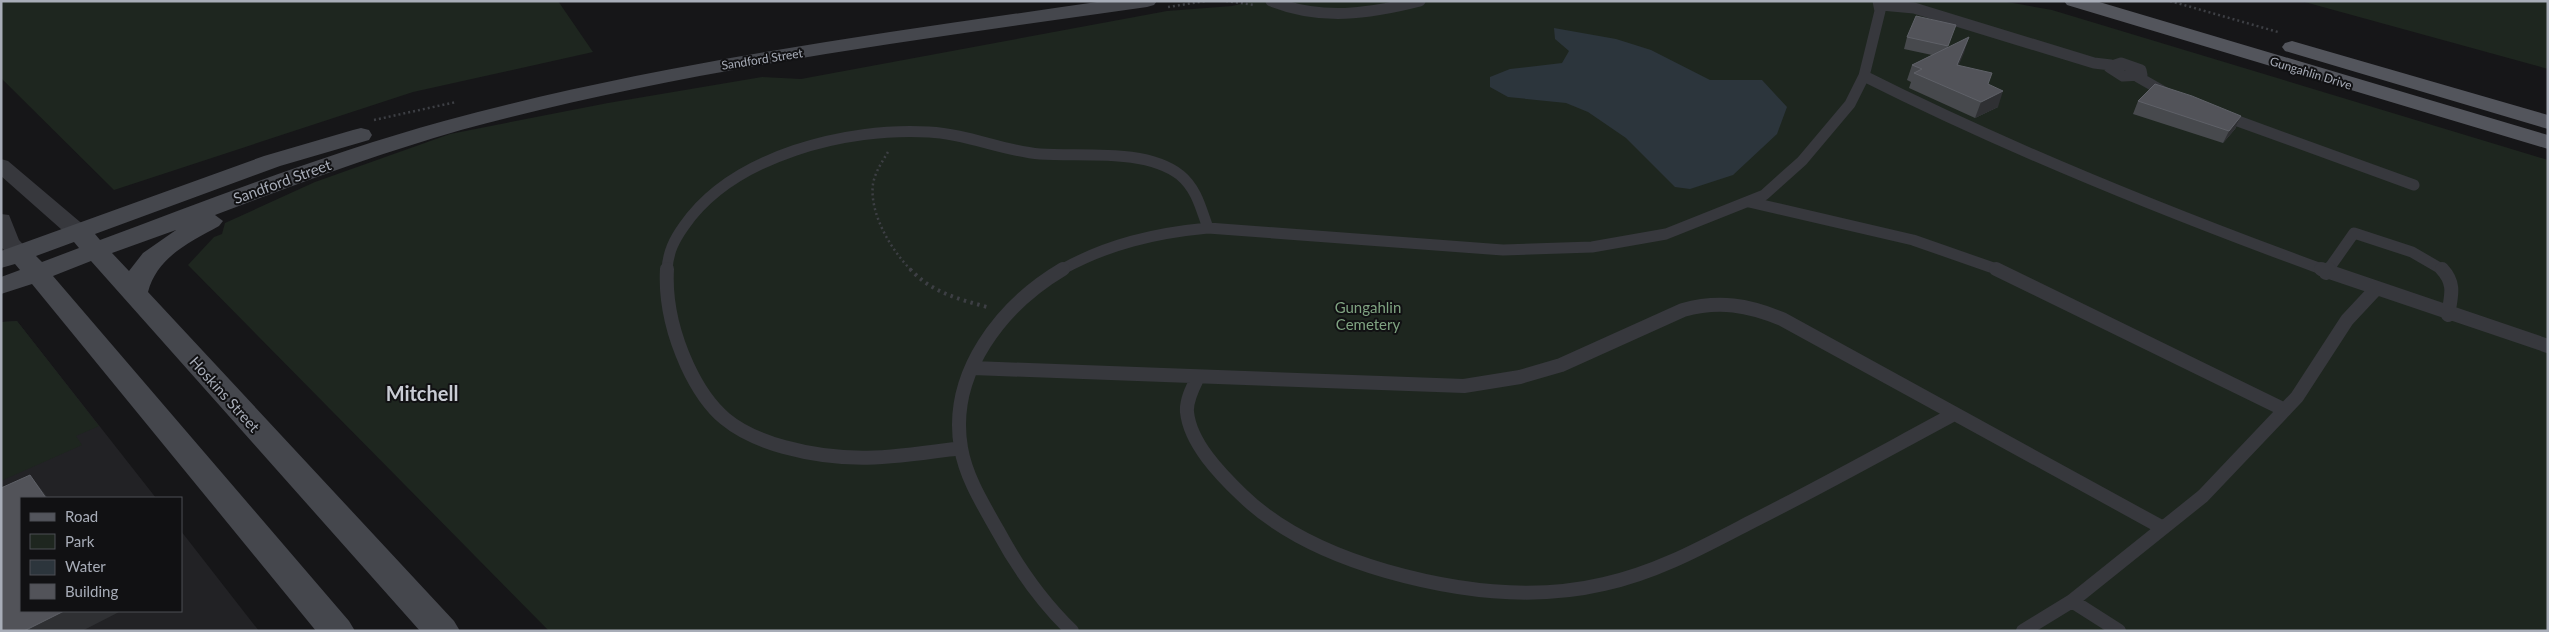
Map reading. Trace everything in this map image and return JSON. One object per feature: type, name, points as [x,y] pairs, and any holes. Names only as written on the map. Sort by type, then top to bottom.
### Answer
[{"type":"main road","name":"Sandford Street","points":[[956,28],[1056,1]]},
{"type":"main road","name":"Gungahlin Drive","points":[[2074,1],[2548,142]]},
{"type":"main road","name":"Gungahlin Drive","points":[[2134,1],[2548,122]]},
{"type":"main road","name":"Sandford Street","points":[[1,286],[20,262],[78,232],[262,164],[388,128],[483,107],[569,95],[688,71],[956,28],[1154,5]]},
{"type":"main road","name":"Sandford Street","points":[[20,262],[96,251],[307,172],[405,139],[569,95]]},
{"type":"main road","points":[[134,294],[136,282],[143,268],[153,257],[223,214],[307,172]]},
{"type":"main road","name":"Hoskins Street","points":[[78,232],[442,631]]},
{"type":"main road","points":[[20,262],[337,631]]},
{"type":"street","name":"Hoskins Street","points":[[1,164],[78,232]]},
{"type":"street","points":[[1,220],[9,242],[20,262]]},
{"type":"lane","points":[[1271,1],[1298,11],[1338,16],[1371,12],[1420,1]]},
{"type":"lane","points":[[1072,631],[1017,568],[982,503],[961,448],[960,402],[973,368],[997,324],[1046,280],[1102,250],[1162,233],[1208,228],[1503,250],[1592,247],[1666,234],[1764,195],[1802,161],[1850,104],[1864,76],[1879,3],[1914,8],[2094,63],[2110,65],[2121,63],[2136,67],[2143,73],[2138,77],[2178,98]]},
{"type":"lane","points":[[1864,76],[2013,148],[2326,273],[2448,315],[2548,346]]},
{"type":"lane","points":[[2214,113],[2414,185]]},
{"type":"lane","points":[[961,448],[877,458],[824,457],[772,444],[744,434],[721,417],[704,399],[675,338],[667,286],[669,251],[683,226],[702,203],[734,179],[787,154],[839,140],[900,132],[964,136],[1029,153],[1121,155],[1143,160],[1180,175],[1193,188],[1208,228]]},
{"type":"lane","points":[[1749,202],[1913,240],[1996,269],[2285,410]]},
{"type":"lane","points":[[2326,273],[2354,233],[2428,259],[2444,269],[2453,289],[2448,315]]},
{"type":"lane","points":[[2023,631],[2072,601],[2203,496],[2297,397],[2346,320],[2375,290]]},
{"type":"lane","points":[[973,368],[1455,386],[1502,382],[1573,361],[1668,315],[1692,306],[1714,302],[1740,305],[1782,319],[2163,528]]},
{"type":"lane","points":[[1198,377],[1186,411],[1194,431],[1220,474],[1243,497],[1297,537],[1328,552],[1362,564],[1425,582],[1501,591],[1537,593],[1583,588],[1630,578],[1685,556],[1778,509],[1954,414]]},
{"type":"lane","points":[[2072,601],[2119,631]]},
{"type":"path","points":[[1154,5],[1206,1]]},
{"type":"path","points":[[1226,1],[1254,6],[1258,3]]},
{"type":"path","points":[[900,132],[882,162],[872,188],[874,204],[894,250],[905,265],[924,283],[946,295],[1008,313]]},
{"type":"shaded area","points":[[17,321],[155,497],[20,497],[20,612],[182,612],[182,532],[259,631],[1,631],[1,322]]},
{"type":"green space","points":[[1,1],[558,1],[593,52],[413,92],[114,190],[1,78]]},
{"type":"green space","name":"Gungahlin Cemetery","points":[[1253,1],[2002,1],[2052,10],[2548,160],[2548,631],[549,631],[188,265],[214,237],[222,234],[225,223],[315,182],[450,134],[608,103],[762,77],[801,79],[1167,11],[1232,6]]},
{"type":"green space","points":[[2301,1],[2548,1],[2548,69]]},
{"type":"green space","points":[[17,321],[99,426],[76,436],[82,445],[1,481],[1,322]]},
{"type":"water","points":[[1554,28],[1616,39],[1651,50],[1710,80],[1762,80],[1787,107],[1777,134],[1733,175],[1690,189],[1675,187],[1626,138],[1588,112],[1566,103],[1508,97],[1490,87],[1490,77],[1510,69],[1562,63],[1569,51],[1555,39]]},
{"type":"building","points":[[1916,16],[1956,25],[1948,46],[1907,37]]},
{"type":"building","points":[[1969,37],[1957,65],[1992,73],[1988,84],[2003,91],[1981,102],[1914,73],[1922,69],[1912,65]]},
{"type":"building","points":[[2155,84],[2192,96],[2241,116],[2229,131],[2138,101]]},
{"type":"building","points":[[30,475],[45,497],[20,497],[20,612],[62,612],[24,631],[1,631],[1,488]]},
{"type":"district","name":"Mitchell","points":[[422,393]]}]
